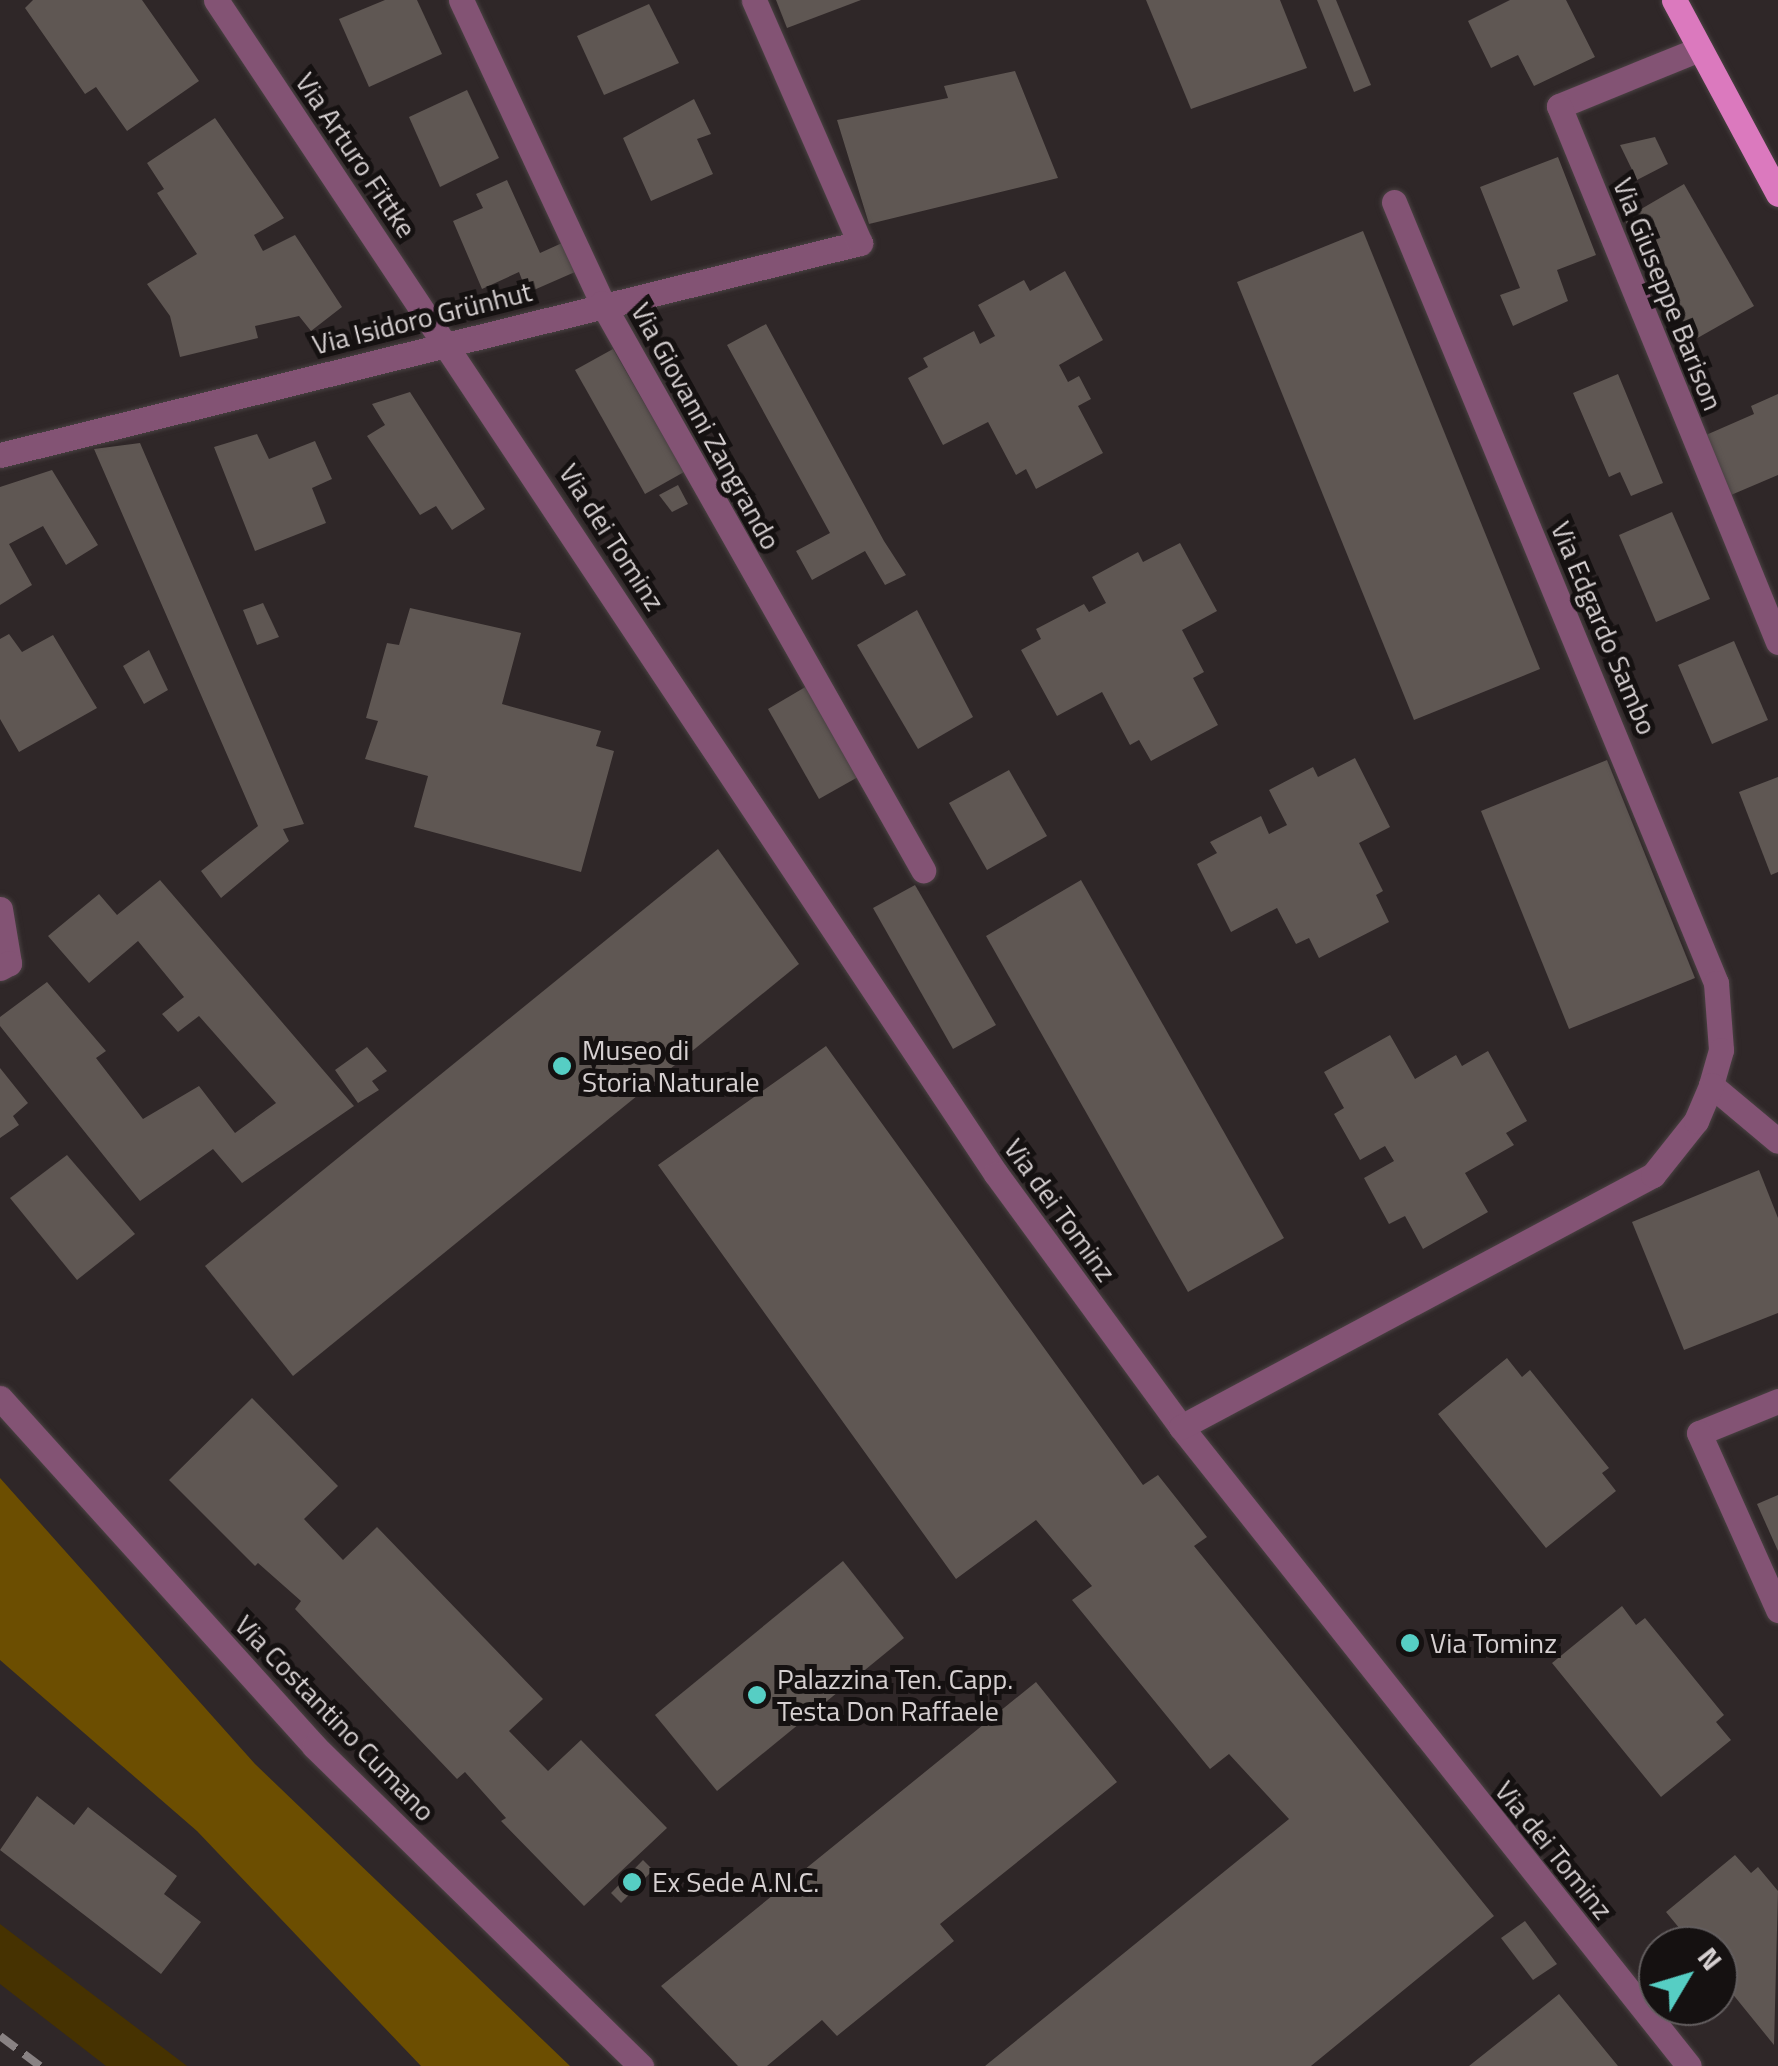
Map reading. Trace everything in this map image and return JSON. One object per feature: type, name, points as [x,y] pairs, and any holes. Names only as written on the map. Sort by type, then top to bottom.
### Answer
[{"type":"main road","points":[[1674,0],[1697,50],[1778,194]]},
{"type":"street","name":"Via Arturo Fittke","points":[[216,0],[447,342]]},
{"type":"street","name":"Via Giovanni Zangrando","points":[[461,0],[602,303],[923,870]]},
{"type":"street","name":"Via Isidoro Grünhut","points":[[0,454],[602,303],[860,243],[754,0]]},
{"type":"street","name":"Via Giuseppe Barison","points":[[1697,50],[1559,106],[1778,642]]},
{"type":"street","name":"Via Edgardo Sambo","points":[[1180,1427],[1653,1175],[1696,1121],[1712,1084],[1720,1050],[1716,982],[1394,202]]},
{"type":"street","name":"Via dei Tominz","points":[[447,342],[996,1174],[1180,1427],[1689,2066]]},
{"type":"street","points":[[0,910],[9,964],[0,968]]},
{"type":"street","points":[[1712,1084],[1778,1141]]},
{"type":"street","name":"Via Costantino Cumano","points":[[0,1398],[314,1746],[641,2066]]},
{"type":"street","points":[[1778,1401],[1699,1433],[1778,1610]]},
{"type":"shaded area","points":[[0,1478],[255,1764],[570,2066],[421,2066],[197,1831],[0,1660]]},
{"type":"shaded area","points":[[0,1924],[187,2066],[106,2066],[0,1984]]},
{"type":"building","points":[[33,0],[142,0],[199,81],[127,131],[96,87],[85,94],[25,8]]},
{"type":"building","points":[[385,0],[417,0],[442,54],[369,87],[339,19]]},
{"type":"building","points":[[776,0],[861,0],[787,28]]},
{"type":"building","points":[[1146,0],[1280,0],[1307,68],[1191,109]]},
{"type":"building","points":[[1317,0],[1336,0],[1371,85],[1354,92]]},
{"type":"building","points":[[1510,0],[1566,0],[1595,57],[1534,86],[1518,55],[1491,68],[1468,21]]},
{"type":"building","points":[[649,4],[679,63],[604,95],[577,36]]},
{"type":"building","points":[[1015,71],[1058,178],[869,224],[837,120],[948,98],[944,86]]},
{"type":"building","points":[[467,90],[499,158],[440,187],[409,117]]},
{"type":"building","points":[[694,99],[711,134],[697,139],[713,174],[651,201],[623,138]]},
{"type":"building","points":[[215,118],[284,218],[254,235],[263,251],[295,235],[342,307],[311,331],[299,316],[255,326],[258,338],[180,357],[170,316],[147,284],[197,254],[157,193],[164,189],[147,163]]},
{"type":"building","points":[[1655,137],[1668,164],[1637,180],[1620,145]]},
{"type":"building","points":[[1558,157],[1596,255],[1557,270],[1568,301],[1513,326],[1500,295],[1520,288],[1480,187]]},
{"type":"building","points":[[507,180],[540,253],[562,243],[575,272],[527,293],[519,272],[482,289],[453,221],[483,208],[476,194]]},
{"type":"building","points":[[1684,184],[1754,306],[1694,340],[1624,219]]},
{"type":"building","points":[[1363,231],[1540,669],[1414,720],[1237,282]]},
{"type":"building","points":[[1065,271],[1103,340],[1059,365],[1068,382],[1079,376],[1091,399],[1078,406],[1103,453],[1036,489],[1026,469],[1016,475],[988,422],[943,445],[908,378],[928,367],[923,358],[974,331],[980,344],[995,336],[978,305],[1024,280],[1030,291]]},
{"type":"building","points":[[766,324],[906,575],[885,585],[865,551],[812,580],[796,551],[830,533],[727,345]]},
{"type":"building","points":[[613,349],[684,472],[645,494],[575,370]]},
{"type":"building","points":[[1618,374],[1663,483],[1631,496],[1620,472],[1609,477],[1573,393]]},
{"type":"building","points":[[410,392],[485,509],[452,530],[436,506],[420,515],[367,436],[385,425],[372,404]]},
{"type":"building","points":[[1778,394],[1778,475],[1731,495],[1706,435],[1754,414],[1751,406]]},
{"type":"building","points":[[257,434],[269,459],[315,441],[332,479],[312,488],[326,523],[255,551],[214,447]]},
{"type":"building","points":[[140,443],[304,824],[283,829],[289,841],[221,898],[201,871],[258,826],[94,449]]},
{"type":"building","points":[[52,470],[98,545],[66,565],[43,526],[9,544],[32,585],[0,605],[0,487]]},
{"type":"building","points":[[678,485],[688,504],[672,512],[659,495]]},
{"type":"building","points":[[1672,512],[1710,599],[1656,622],[1619,535]]},
{"type":"building","points":[[1180,543],[1217,611],[1182,630],[1204,672],[1193,678],[1218,725],[1151,761],[1139,740],[1130,745],[1102,692],[1057,716],[1021,650],[1041,639],[1036,629],[1084,604],[1089,612],[1106,603],[1092,577],[1138,552],[1143,562]]},
{"type":"building","points":[[263,603],[279,637],[257,645],[243,610]]},
{"type":"building","points":[[410,608],[521,633],[502,704],[601,731],[596,746],[614,751],[581,872],[414,827],[428,776],[365,759],[378,721],[366,718],[387,643],[399,645]]},
{"type":"building","points":[[917,610],[973,717],[918,749],[857,645]]},
{"type":"building","points":[[9,634],[22,652],[53,635],[97,708],[19,752],[0,719],[0,639]]},
{"type":"building","points":[[1734,641],[1768,720],[1712,744],[1678,665]]},
{"type":"building","points":[[149,650],[168,690],[144,704],[123,666]]},
{"type":"building","points":[[807,686],[858,777],[819,799],[768,709]]},
{"type":"building","points":[[1355,758],[1390,827],[1359,843],[1383,891],[1376,895],[1389,922],[1319,958],[1309,938],[1296,944],[1277,908],[1231,932],[1197,864],[1217,853],[1210,842],[1261,816],[1269,834],[1287,825],[1269,790],[1313,767],[1318,777]]},
{"type":"building","points":[[1607,760],[1695,978],[1569,1029],[1481,811]]},
{"type":"building","points":[[1009,770],[1047,836],[987,870],[949,803]]},
{"type":"building","points":[[1778,777],[1778,872],[1771,875],[1739,792]]},
{"type":"building","name":"Museo di Storia Naturale","points":[[718,849],[799,964],[293,1376],[205,1266]]},
{"type":"building","points":[[160,880],[354,1106],[242,1183],[213,1149],[140,1201],[0,1026],[0,1017],[47,982],[106,1051],[96,1058],[143,1119],[199,1086],[235,1133],[276,1103],[199,1016],[178,1032],[162,1014],[184,997],[138,941],[89,983],[48,936],[99,894],[117,915]]},
{"type":"building","points":[[1081,880],[1284,1238],[1188,1292],[986,936]]},
{"type":"building","points":[[915,885],[996,1025],[953,1049],[873,908]]},
{"type":"building","points":[[1390,1035],[1415,1079],[1456,1055],[1462,1066],[1488,1051],[1527,1121],[1506,1133],[1514,1145],[1465,1173],[1488,1212],[1423,1249],[1405,1216],[1389,1224],[1364,1178],[1394,1161],[1385,1146],[1360,1160],[1334,1114],[1344,1108],[1324,1072]]},
{"type":"building","points":[[826,1046],[1143,1485],[1158,1475],[1207,1537],[1194,1546],[1494,1916],[1311,2066],[985,2066],[1289,1819],[1229,1754],[1210,1769],[1072,1600],[1092,1586],[1036,1520],[956,1579],[658,1165]]},
{"type":"building","points":[[367,1047],[387,1071],[372,1081],[379,1090],[358,1103],[335,1070]]},
{"type":"building","points":[[0,1068],[28,1103],[13,1116],[19,1125],[0,1138]]},
{"type":"building","points":[[67,1155],[135,1234],[77,1280],[10,1198]]},
{"type":"building","points":[[1759,1170],[1778,1218],[1778,1313],[1684,1350],[1632,1222]]},
{"type":"building","points":[[1507,1358],[1522,1377],[1530,1370],[1609,1468],[1602,1473],[1616,1491],[1546,1548],[1438,1414]]},
{"type":"building","points":[[252,1398],[338,1486],[304,1519],[343,1560],[377,1527],[543,1699],[509,1731],[548,1771],[581,1740],[667,1828],[584,1906],[501,1821],[506,1818],[465,1772],[457,1779],[295,1609],[301,1601],[258,1563],[255,1566],[169,1480]]},
{"type":"building","points":[[1778,1495],[1778,1551],[1757,1504]]},
{"type":"building","name":"Palazzina Ten. Capp. Testa Don Raffaele","points":[[843,1561],[904,1638],[717,1791],[655,1715]]},
{"type":"building","points":[[1622,1606],[1636,1625],[1645,1618],[1724,1715],[1716,1722],[1731,1740],[1661,1797],[1552,1663]]},
{"type":"building","points":[[1036,1682],[1117,1782],[940,1924],[954,1941],[837,2036],[822,2020],[767,2066],[738,2066],[661,1986]]},
{"type":"building","points":[[37,1796],[74,1825],[88,1807],[177,1876],[164,1894],[201,1922],[161,1974],[0,1850]]},
{"type":"building","points":[[1735,1855],[1751,1873],[1758,1867],[1778,1891],[1774,2045],[1738,2001],[1738,1926],[1678,1926],[1666,1912]]},
{"type":"building","name":"Ex Sede A.N.C.","points":[[643,1860],[653,1870],[621,1903],[611,1893]]},
{"type":"building","points":[[1525,1921],[1557,1964],[1533,1980],[1501,1938]]},
{"type":"building","points":[[1559,1994],[1618,2066],[1469,2066],[1523,2023]]},
{"type":"railway","points":[[0,2036],[40,2066]]},
{"type":"place","name":"Museo di Storia Naturale","points":[[562,1066]]},
{"type":"place","name":"Via Tominz","points":[[1410,1643]]},
{"type":"place","name":"Palazzina Ten. Capp. Testa Don Raffaele","points":[[757,1695]]},
{"type":"place","name":"Ex Sede A.N.C.","points":[[632,1882]]}]
